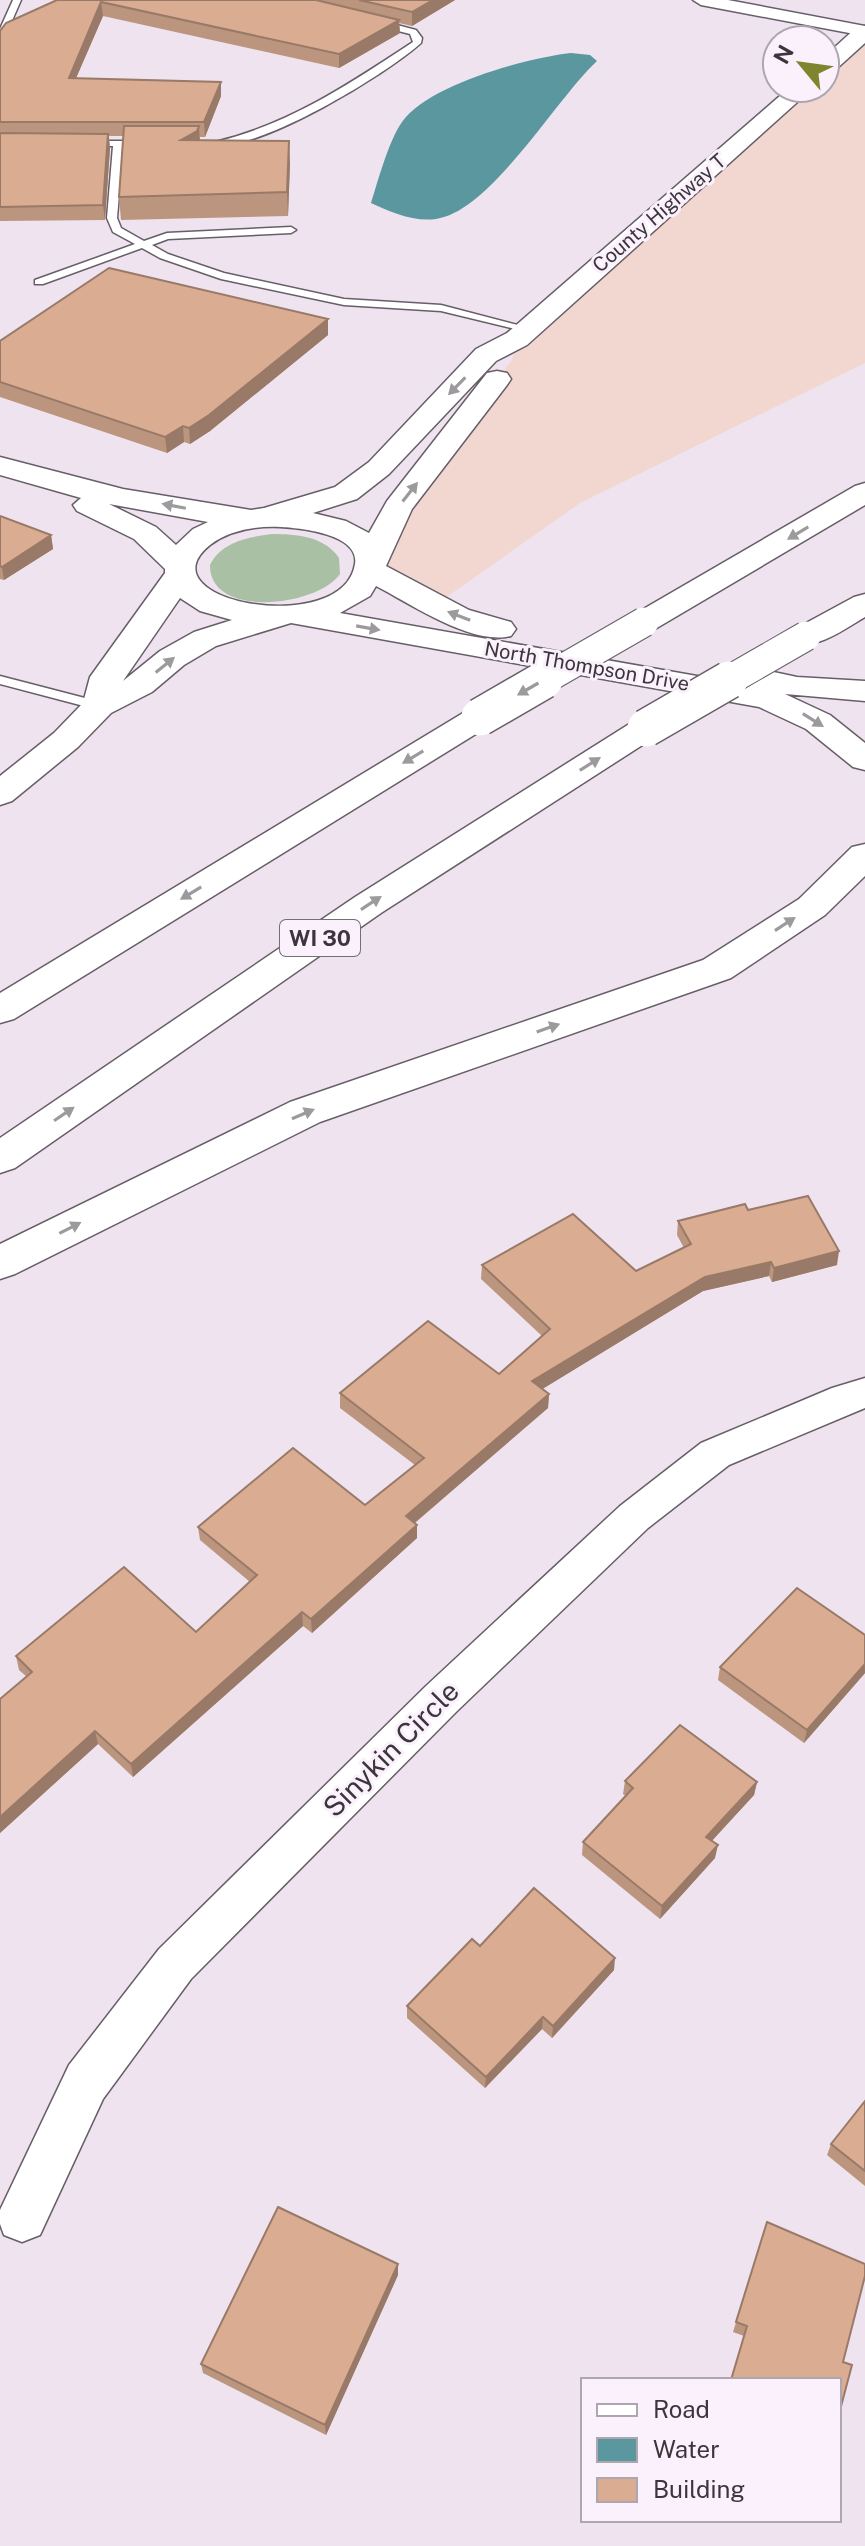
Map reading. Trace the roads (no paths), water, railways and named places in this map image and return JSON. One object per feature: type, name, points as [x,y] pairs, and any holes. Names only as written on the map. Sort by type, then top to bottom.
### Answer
[{"type":"main road","points":[[841,53],[865,32]]},
{"type":"main road","name":"County Highway T","points":[[180,570],[188,548],[220,527],[346,493],[379,468],[486,355],[523,334],[784,104]]},
{"type":"main road","name":"County Highway T","points":[[284,615],[322,608],[347,597],[364,583],[398,507],[512,360],[523,334]]},
{"type":"main road","points":[[12,471],[179,508],[259,518]]},
{"type":"main road","points":[[12,471],[133,527],[180,570],[107,677],[99,706]]},
{"type":"main road","points":[[0,1010],[480,717],[865,492]]},
{"type":"main road","name":"North Thompson Drive","points":[[259,518],[300,518],[330,524],[354,536],[368,551],[370,564],[458,617],[493,628],[797,687],[865,691]]},
{"type":"main road","name":"North Thompson Drive","points":[[180,570],[196,596],[231,611],[284,615],[768,699],[818,722],[865,759]]},
{"type":"main road","name":"WI 30","points":[[0,1158],[368,905],[646,728],[865,604]]},
{"type":"main road","points":[[0,794],[66,740],[99,706],[140,685],[191,646],[284,615]]},
{"type":"main road","points":[[865,720],[860,726],[858,744],[865,759]]},
{"type":"main road","points":[[0,1263],[305,1112],[717,969],[812,907],[865,855]]},
{"type":"street","points":[[701,0],[865,32]]},
{"type":"street","name":"Sinykin Circle","points":[[11,2216],[86,2082],[175,1964],[441,1699],[634,1517],[715,1454],[845,1398],[865,1393]]},
{"type":"lane","points":[[0,39],[3,24],[17,0]]},
{"type":"lane","points":[[201,144],[232,143],[271,130],[417,43],[418,38],[413,32],[370,21]]},
{"type":"lane","points":[[72,142],[159,144]]},
{"type":"lane","points":[[118,144],[112,218],[117,230],[140,244],[221,276],[344,302],[441,308],[523,334]]},
{"type":"lane","points":[[39,282],[167,236],[291,230]]},
{"type":"lane","points":[[0,680],[99,706]]},
{"type":"water","points":[[571,53],[590,55],[597,61],[500,176],[478,197],[457,212],[427,220],[402,216],[371,203],[393,139],[402,122],[415,108],[480,75]]}]
